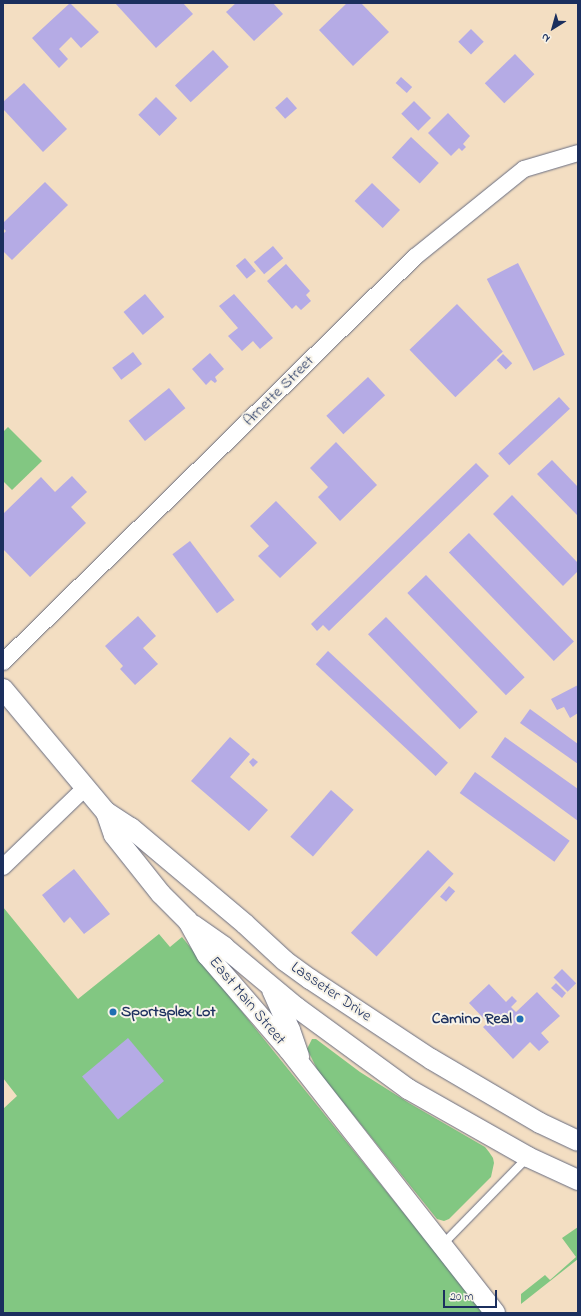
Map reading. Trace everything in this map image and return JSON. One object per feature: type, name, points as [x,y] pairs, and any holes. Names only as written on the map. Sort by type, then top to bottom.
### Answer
[{"type":"street","name":"Arnette Street","points":[[3,662],[415,257],[524,169],[578,153]]},
{"type":"street","name":"East Main Street","points":[[3,689],[84,788],[106,812],[114,835],[160,894],[188,922],[207,955],[304,1070],[495,1313]]},
{"type":"street","points":[[3,867],[84,788]]},
{"type":"street","name":"Lasseter Drive","points":[[106,812],[131,828],[171,861],[245,924],[285,961],[430,1059],[540,1123],[578,1141]]},
{"type":"street","name":"Lasseter Drive","points":[[188,922],[224,947],[270,986],[408,1089],[528,1157],[578,1180]]},
{"type":"street","points":[[285,961],[270,986],[290,1030],[304,1070]]},
{"type":"lane","points":[[442,1245],[528,1157]]},
{"type":"green space","points":[[8,427],[42,461],[12,490],[3,481],[3,432]]},
{"type":"green space","points":[[3,907],[78,999],[159,934],[170,947],[182,937],[484,1313],[3,1313],[3,1109],[17,1096],[3,1078]]},
{"type":"green space","points":[[312,1039],[316,1039],[360,1072],[409,1103],[485,1147],[489,1152],[494,1163],[491,1177],[449,1219],[444,1221],[437,1219],[318,1071],[307,1049]]},
{"type":"green space","points":[[578,1227],[578,1259],[521,1304],[521,1294],[545,1275],[550,1280],[576,1257],[562,1238]]},
{"type":"building","points":[[70,3],[99,32],[81,48],[71,37],[59,49],[68,59],[59,68],[32,38]]},
{"type":"building","points":[[115,3],[183,3],[193,14],[156,48]]},
{"type":"building","points":[[236,3],[273,3],[283,14],[254,41],[226,12]]},
{"type":"building","points":[[347,3],[361,3],[389,32],[353,66],[319,30]]},
{"type":"building","points":[[471,29],[484,42],[471,54],[458,42]]},
{"type":"building","points":[[213,50],[229,67],[191,102],[175,85]]},
{"type":"building","points":[[515,54],[534,74],[504,103],[485,83]]},
{"type":"building","points":[[401,77],[412,87],[407,93],[396,83]]},
{"type":"building","points":[[24,83],[67,129],[43,152],[3,109],[3,102]]},
{"type":"building","points":[[156,97],[177,118],[160,136],[138,115]]},
{"type":"building","points":[[287,97],[297,108],[285,119],[275,108]]},
{"type":"building","points":[[414,101],[431,118],[418,131],[401,114]]},
{"type":"building","points":[[448,113],[470,136],[463,144],[466,147],[462,151],[459,148],[451,156],[428,133]]},
{"type":"building","points":[[411,137],[439,163],[420,183],[392,157]]},
{"type":"building","points":[[45,182],[68,205],[12,260],[3,251],[3,234],[6,231],[3,228],[3,223]]},
{"type":"building","points":[[372,183],[400,210],[383,228],[355,201]]},
{"type":"building","points":[[273,246],[283,258],[264,274],[254,262]]},
{"type":"building","points":[[245,258],[256,271],[247,279],[236,266]]},
{"type":"building","points":[[518,263],[565,355],[534,371],[487,279]]},
{"type":"building","points":[[286,264],[310,291],[306,295],[311,301],[301,310],[296,305],[292,309],[267,281]]},
{"type":"building","points":[[145,294],[164,317],[143,335],[124,312]]},
{"type":"building","points":[[234,294],[273,338],[260,349],[253,341],[242,351],[228,336],[238,328],[219,306]]},
{"type":"building","points":[[457,304],[503,351],[455,397],[410,350]]},
{"type":"building","points":[[133,352],[142,364],[121,380],[112,368]]},
{"type":"building","points":[[210,353],[224,369],[215,377],[217,381],[215,383],[211,380],[206,385],[192,369]]},
{"type":"building","points":[[503,354],[512,363],[506,370],[497,360]]},
{"type":"building","points":[[368,377],[385,395],[343,434],[326,416]]},
{"type":"building","points":[[169,388],[185,408],[145,441],[129,421]]},
{"type":"building","points":[[559,397],[570,409],[509,465],[498,454]]},
{"type":"building","points":[[336,442],[377,485],[340,521],[318,497],[328,487],[310,468]]},
{"type":"building","points":[[552,460],[578,487],[578,516],[537,474]]},
{"type":"building","points":[[476,463],[489,476],[329,631],[323,625],[317,631],[311,624]]},
{"type":"building","points":[[72,476],[87,492],[71,507],[86,523],[30,577],[3,549],[3,514],[41,477],[55,492]]},
{"type":"building","points":[[512,495],[578,563],[578,571],[563,586],[493,514]]},
{"type":"building","points":[[276,501],[317,543],[280,578],[258,556],[269,546],[250,526]]},
{"type":"building","points":[[469,533],[574,642],[554,661],[449,552]]},
{"type":"building","points":[[190,541],[235,600],[217,613],[172,554]]},
{"type":"building","points":[[426,575],[525,677],[506,695],[407,593]]},
{"type":"building","points":[[138,616],[156,636],[143,648],[158,664],[135,685],[120,669],[123,666],[105,646]]},
{"type":"building","points":[[386,617],[478,712],[460,729],[368,634]]},
{"type":"building","points":[[328,651],[448,763],[436,776],[316,664]]},
{"type":"building","points":[[578,685],[578,713],[570,718],[564,707],[557,710],[551,699]]},
{"type":"building","points":[[530,709],[578,744],[578,764],[520,723]]},
{"type":"building","points":[[230,737],[250,754],[230,777],[268,810],[249,831],[191,781]]},
{"type":"building","points":[[505,737],[578,789],[578,821],[491,757]]},
{"type":"building","points":[[253,758],[258,762],[253,767],[249,762]]},
{"type":"building","points":[[475,772],[570,841],[554,862],[460,793]]},
{"type":"building","points":[[331,790],[354,810],[313,856],[290,837]]},
{"type":"building","points":[[428,850],[454,874],[377,957],[351,933]]},
{"type":"building","points":[[74,869],[110,914],[84,934],[70,917],[64,923],[42,895]]},
{"type":"building","points":[[449,886],[455,891],[446,902],[440,897]]},
{"type":"building","points":[[562,969],[576,983],[568,992],[554,977]]},
{"type":"building","points":[[556,983],[566,993],[562,998],[551,988]]},
{"type":"building","name":"Camino Real","points":[[489,984],[506,1002],[512,996],[517,1001],[511,1007],[516,1012],[537,992],[560,1016],[541,1033],[549,1042],[539,1051],[530,1042],[513,1059],[483,1027],[488,1023],[469,1003]]},
{"type":"building","points":[[128,1038],[164,1081],[118,1119],[82,1077]]},
{"type":"place","name":"Sportsplex Lot","points":[[113,1012]]},
{"type":"place","name":"Camino Real","points":[[520,1019]]}]
